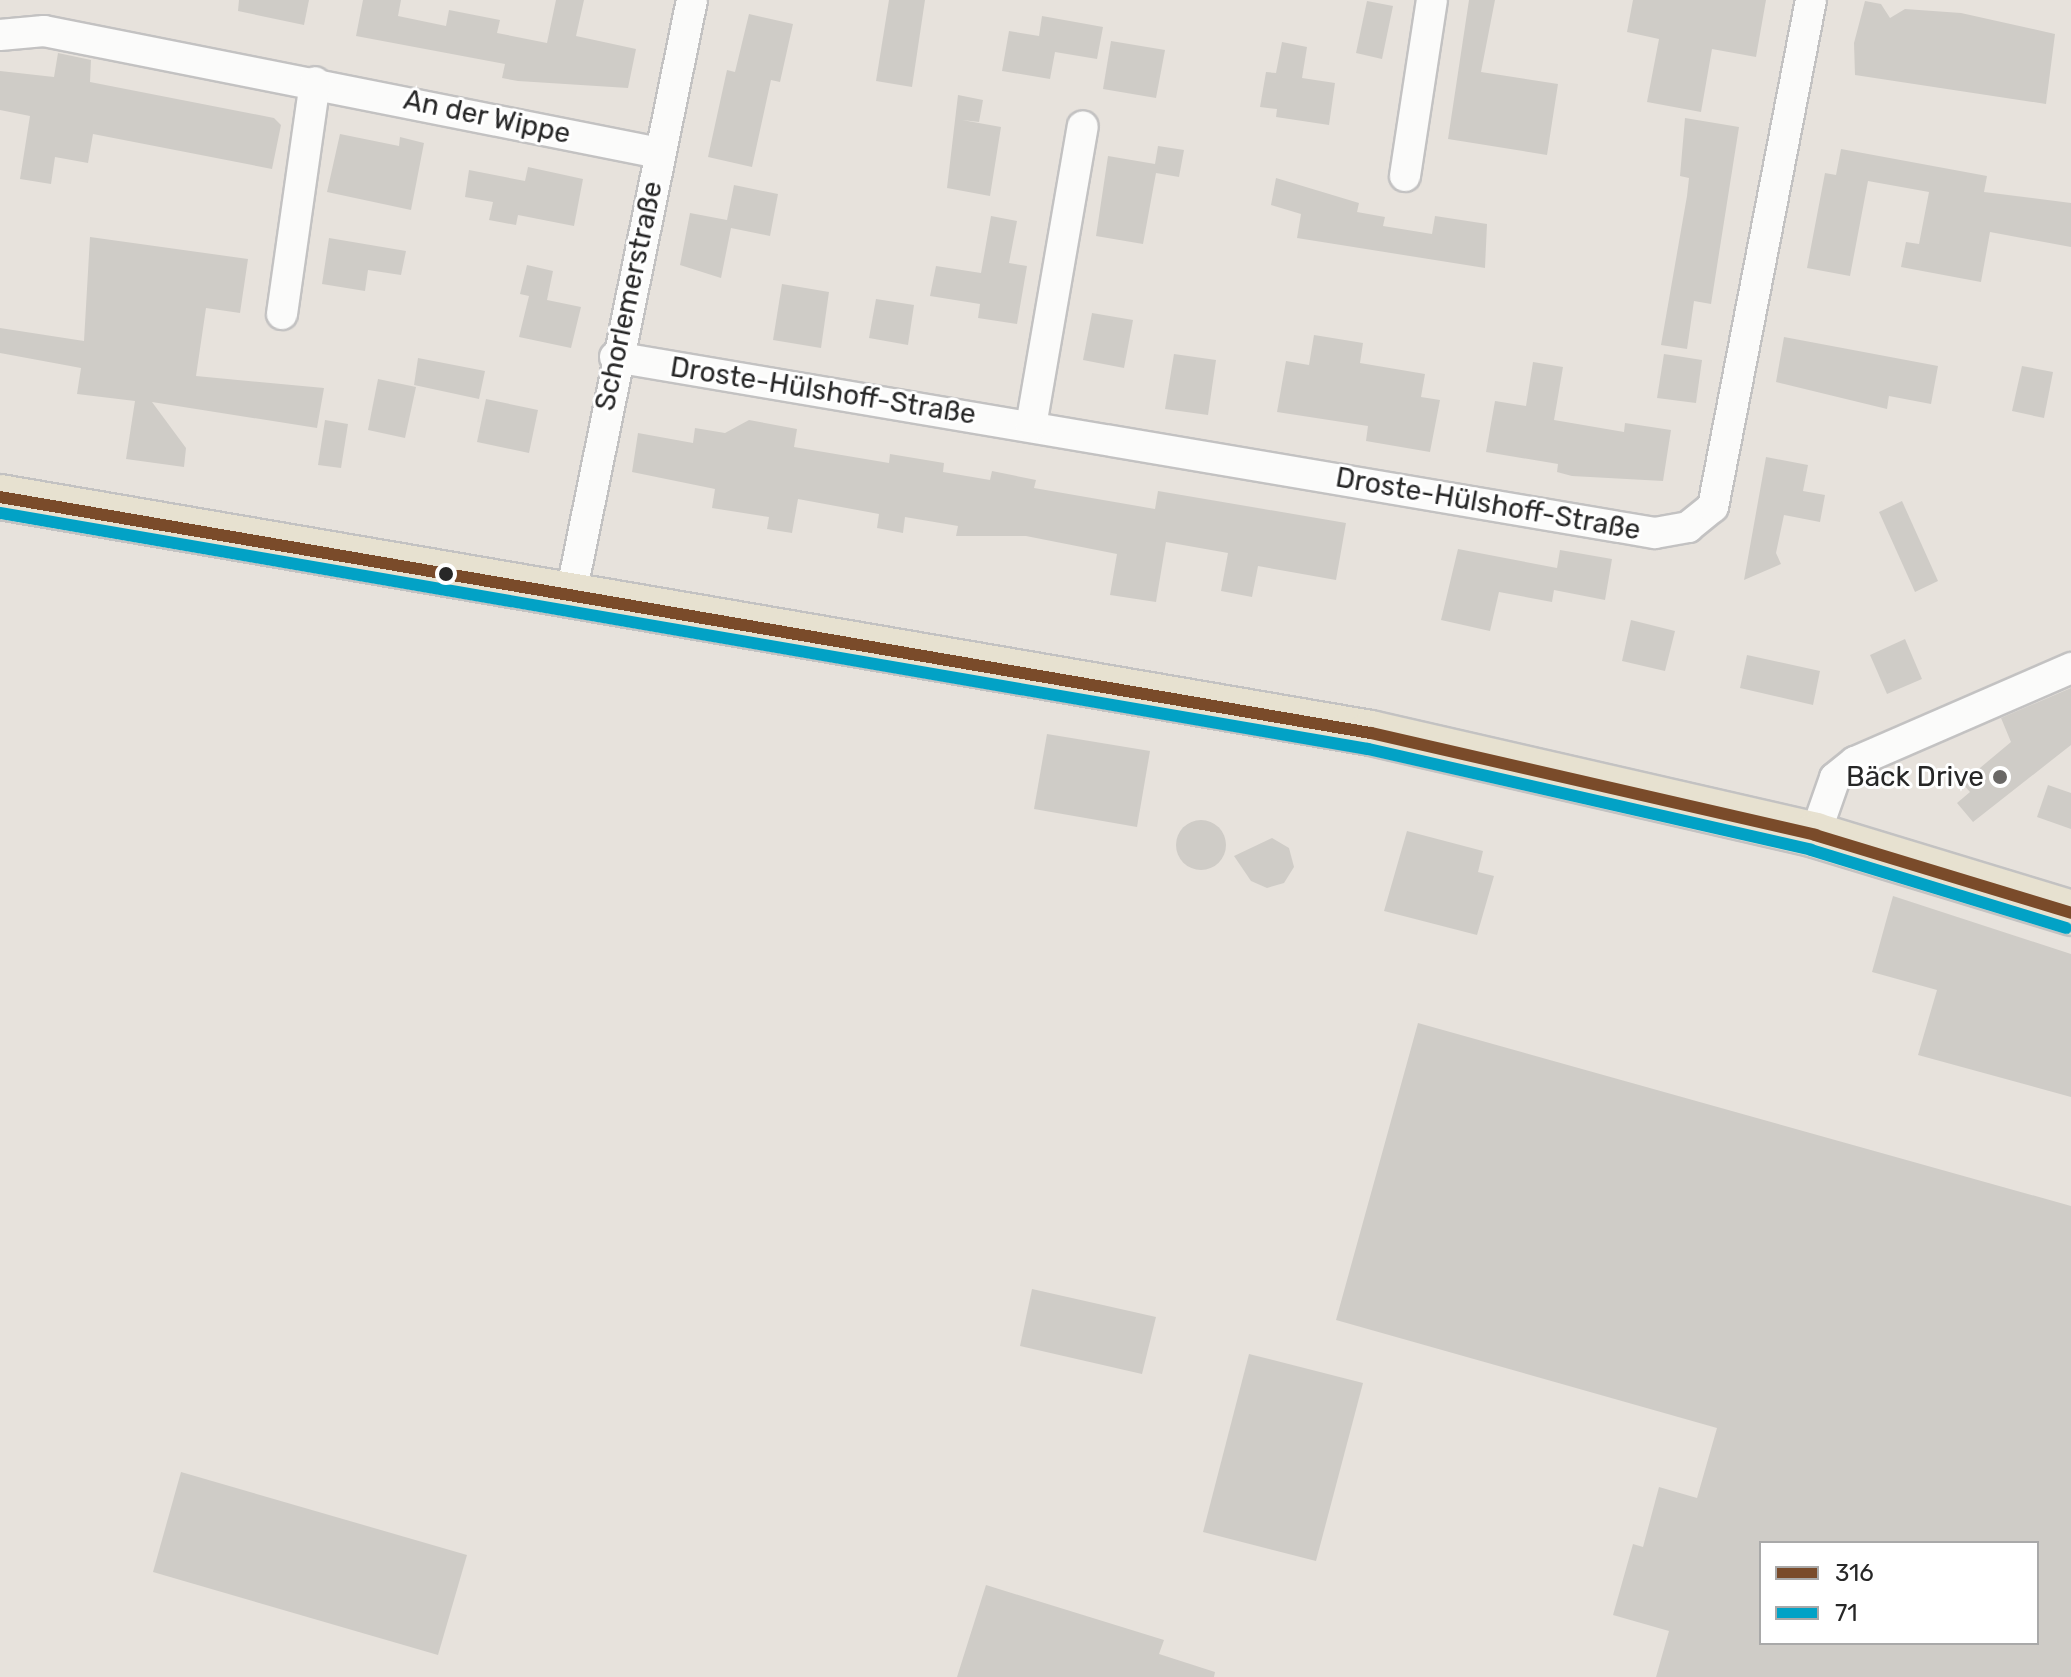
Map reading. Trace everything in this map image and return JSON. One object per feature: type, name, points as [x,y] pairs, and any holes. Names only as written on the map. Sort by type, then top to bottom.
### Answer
[{"type":"main road","points":[[0,497],[1371,733],[1815,835],[2071,913]]},
{"type":"street","name":"Schorlemerstraße","points":[[571,594],[615,357],[692,0]]},
{"type":"street","points":[[1405,176],[1432,0]]},
{"type":"street","name":"Droste-Hülshoff-Straße","points":[[615,357],[1655,533],[1688,527],[1713,507],[1811,0]]},
{"type":"street","name":"An der Wippe","points":[[0,35],[44,31],[315,82],[659,153]]},
{"type":"street","points":[[282,314],[315,82]]},
{"type":"street","points":[[1031,426],[1083,126]]},
{"type":"street","points":[[1815,835],[1835,778],[1855,762],[2071,668]]},
{"type":"building","points":[[239,0],[309,0],[304,25],[238,11]]},
{"type":"building","points":[[363,0],[401,0],[398,16],[446,26],[449,10],[500,20],[497,33],[547,43],[556,0],[584,0],[576,36],[636,49],[628,88],[502,78],[505,64],[356,36]]},
{"type":"building","points":[[889,0],[925,0],[912,87],[876,81]]},
{"type":"building","points":[[1469,0],[1495,0],[1481,72],[1558,84],[1547,155],[1448,139]]},
{"type":"building","points":[[1633,0],[1766,0],[1756,57],[1712,49],[1701,112],[1647,102],[1659,39],[1627,32]]},
{"type":"building","points":[[1367,1],[1393,6],[1382,59],[1356,53]]},
{"type":"building","points":[[1865,1],[1881,4],[1890,18],[1905,9],[1961,13],[2055,34],[2046,104],[1855,75],[1854,43]]},
{"type":"building","points":[[749,14],[793,24],[780,82],[771,80],[752,167],[708,157],[727,70],[735,72]]},
{"type":"building","points":[[1042,16],[1103,27],[1097,59],[1055,52],[1050,79],[1002,71],[1009,31],[1039,36]]},
{"type":"building","points":[[1111,41],[1165,50],[1156,98],[1103,89]]},
{"type":"building","points":[[1282,42],[1307,47],[1302,78],[1335,83],[1329,125],[1276,117],[1277,109],[1260,107],[1266,72],[1276,73]]},
{"type":"building","points":[[58,53],[91,60],[90,82],[274,118],[281,125],[272,169],[93,134],[88,163],[55,157],[51,184],[20,179],[30,116],[0,110],[0,71],[54,77]]},
{"type":"building","points":[[958,95],[983,100],[979,122],[962,120],[1001,127],[990,196],[947,188]]},
{"type":"building","points":[[1685,118],[1739,127],[1711,304],[1694,301],[1687,349],[1661,345],[1689,178],[1680,176]]},
{"type":"building","points":[[340,134],[399,146],[400,137],[424,143],[411,210],[327,192]]},
{"type":"building","points":[[1158,146],[1184,150],[1179,177],[1156,173],[1143,244],[1096,236],[1108,156],[1155,164]]},
{"type":"building","points":[[1841,149],[1987,176],[1984,192],[2071,203],[2071,247],[1990,232],[1981,282],[1901,267],[1906,242],[1919,244],[1929,192],[1868,181],[1850,276],[1807,268],[1825,173],[1836,175]]},
{"type":"building","points":[[528,167],[583,179],[574,226],[518,215],[516,225],[489,220],[493,202],[465,197],[469,170],[525,181]]},
{"type":"building","points":[[1276,178],[1359,203],[1357,212],[1385,217],[1383,226],[1432,234],[1435,216],[1487,224],[1485,268],[1297,238],[1301,214],[1271,205]]},
{"type":"building","points":[[734,185],[778,194],[770,236],[731,228],[721,278],[680,265],[690,213],[727,220]]},
{"type":"building","points":[[991,216],[1017,221],[1009,263],[1027,266],[1017,324],[978,318],[980,304],[930,296],[936,266],[981,273]]},
{"type":"building","points":[[90,237],[248,259],[240,313],[206,308],[196,376],[324,388],[317,428],[152,402],[186,448],[184,467],[126,459],[135,401],[77,394],[81,368],[0,353],[0,328],[84,341]]},
{"type":"building","points":[[329,238],[406,251],[401,275],[368,270],[365,291],[322,284]]},
{"type":"building","points":[[527,265],[553,271],[547,300],[581,307],[571,348],[519,337],[529,296],[520,294]]},
{"type":"building","points":[[782,284],[829,292],[821,348],[773,340]]},
{"type":"building","points":[[876,299],[914,305],[908,345],[869,338]]},
{"type":"building","points":[[1092,313],[1133,320],[1124,368],[1083,360]]},
{"type":"building","points":[[1314,335],[1363,343],[1360,363],[1425,374],[1421,397],[1440,400],[1430,452],[1366,441],[1368,426],[1277,412],[1286,361],[1309,365]]},
{"type":"building","points":[[1784,337],[1938,366],[1931,404],[1889,396],[1887,409],[1776,382]]},
{"type":"building","points":[[1174,354],[1216,360],[1208,415],[1165,409]]},
{"type":"building","points":[[1664,354],[1702,360],[1696,403],[1657,398]]},
{"type":"building","points":[[418,358],[485,371],[479,399],[414,385]]},
{"type":"building","points":[[1533,362],[1563,367],[1554,420],[1624,432],[1625,423],[1671,430],[1663,481],[1572,476],[1557,472],[1558,464],[1486,452],[1495,401],[1526,406]]},
{"type":"building","points":[[2022,366],[2053,372],[2044,418],[2012,411]]},
{"type":"building","points":[[378,379],[416,387],[405,438],[368,430]]},
{"type":"building","points":[[486,399],[538,410],[529,453],[477,442]]},
{"type":"building","points":[[325,420],[348,424],[341,468],[318,465]]},
{"type":"building","points":[[749,420],[797,429],[794,447],[889,463],[890,454],[944,463],[943,472],[990,480],[992,471],[1036,480],[1034,488],[1155,509],[1158,491],[1346,523],[1336,580],[1258,566],[1252,597],[1221,591],[1228,553],[1166,542],[1156,602],[1110,595],[1117,554],[1026,536],[956,536],[958,526],[905,517],[903,533],[877,528],[879,514],[798,499],[792,533],[767,529],[769,517],[712,508],[715,489],[632,472],[638,433],[693,443],[695,428],[725,433]]},
{"type":"building","points":[[1766,457],[1808,465],[1803,491],[1825,495],[1820,522],[1784,515],[1776,553],[1781,564],[1744,580]]},
{"type":"building","points":[[1902,501],[1938,581],[1915,592],[1879,512]]},
{"type":"building","points":[[1458,549],[1557,568],[1560,550],[1612,559],[1605,600],[1554,590],[1552,602],[1499,592],[1490,631],[1441,620]]},
{"type":"building","points":[[1631,620],[1675,631],[1665,671],[1622,661]]},
{"type":"building","points":[[1905,639],[1922,679],[1887,694],[1870,655]]},
{"type":"building","points":[[1747,655],[1820,671],[1813,705],[1740,688]]},
{"type":"building","points":[[2071,688],[2071,745],[1973,822],[1957,803],[1970,792],[1962,783],[2011,742],[2001,718]]},
{"type":"building","points":[[1047,734],[1150,751],[1137,827],[1034,809]]},
{"type":"building","points":[[2048,785],[2071,793],[2071,829],[2037,817]]},
{"type":"building","points":[[1201,820],[1219,827],[1226,845],[1219,863],[1201,870],[1183,863],[1176,845],[1183,827]]},
{"type":"building","points":[[1407,831],[1483,851],[1478,872],[1494,876],[1477,935],[1384,911]]},
{"type":"building","points":[[1272,838],[1289,848],[1294,867],[1284,883],[1267,888],[1251,881],[1234,856]]},
{"type":"building","points":[[1893,896],[2071,954],[2071,1097],[1918,1055],[1937,990],[1872,972]]},
{"type":"building","points":[[1418,1023],[2071,1206],[2071,1677],[1656,1677],[1669,1631],[1613,1615],[1633,1544],[1643,1547],[1659,1487],[1697,1498],[1717,1428],[1336,1320]]},
{"type":"building","points":[[1032,1289],[1156,1317],[1142,1374],[1020,1346]]},
{"type":"building","points":[[1249,1354],[1363,1383],[1316,1561],[1203,1532]]},
{"type":"building","points":[[181,1472],[467,1555],[438,1655],[153,1572]]},
{"type":"building","points":[[986,1585],[1164,1640],[1159,1654],[1215,1672],[1214,1677],[957,1677]]},
{"type":"transit line","name":"316","points":[[0,497],[1371,733],[1815,835],[2071,913]]},
{"type":"transit line","name":"71","points":[[0,513],[1368,749],[1811,850],[2066,928]]},
{"type":"place","name":"Bäck Drive","points":[[2000,777]]}]
